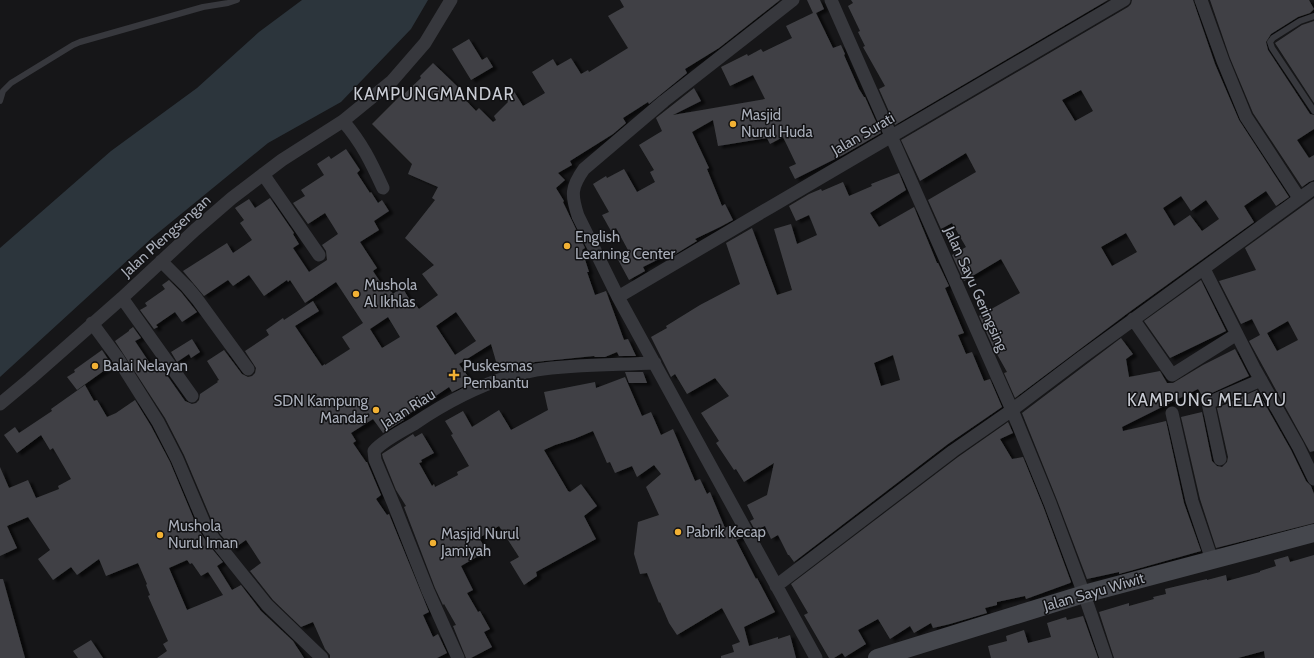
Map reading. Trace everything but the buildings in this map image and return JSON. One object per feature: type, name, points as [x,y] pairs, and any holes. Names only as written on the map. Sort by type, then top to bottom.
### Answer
[{"type":"main road","name":"Jalan Sayu Wiwit","points":[[877,658],[1084,594],[1314,533]]},
{"type":"street","name":"Jalan Plengsengan","points":[[0,404],[122,298],[200,225],[263,174],[346,118],[392,81],[425,43],[451,0]]},
{"type":"street","points":[[793,0],[664,101],[584,169],[577,178],[572,194],[581,222],[618,297],[816,658]]},
{"type":"street","name":"Jalan Sayu Geringsing","points":[[831,0],[890,137],[1012,410],[1050,503],[1106,658]]},
{"type":"street","name":"Jalan Surati","points":[[618,297],[785,197],[1124,0]]},
{"type":"street","points":[[1201,0],[1246,117],[1300,198]]},
{"type":"street","points":[[346,118],[363,147],[383,188]]},
{"type":"street","points":[[263,174],[319,254]]},
{"type":"street","points":[[776,586],[953,452],[1314,188]]},
{"type":"street","points":[[161,261],[197,299],[248,369]]},
{"type":"street","points":[[1204,269],[1314,479]]},
{"type":"street","points":[[122,298],[192,396]]},
{"type":"street","points":[[1133,319],[1172,375],[1237,334]]},
{"type":"street","points":[[92,323],[117,357],[158,422],[177,459],[205,525],[214,539],[225,555],[267,605],[322,658]]},
{"type":"street","name":"Jalan Riau","points":[[458,658],[428,591],[375,460],[374,451],[422,418],[457,398],[500,380],[536,370],[655,363]]},
{"type":"street","points":[[1220,459],[1208,403],[1211,400],[1261,380]]},
{"type":"street","points":[[1172,413],[1192,501],[1212,560]]},
{"type":"lane","points":[[0,101],[3,91],[11,83],[73,45],[203,8],[237,0]]},
{"type":"lane","points":[[1314,16],[1300,21],[1273,38],[1270,42],[1272,48],[1314,111]]},
{"type":"shaded area","points":[[302,0],[428,0],[411,29],[341,102],[268,143],[153,237],[0,377],[0,248],[111,151],[197,88],[259,32]]},
{"type":"place","name":"Masjid Nurul Huda","points":[[733,124]]},
{"type":"place","name":"English Learning Center","points":[[567,246]]},
{"type":"place","name":"Mushola Al Ikhlas","points":[[356,294]]},
{"type":"place","name":"Balai Nelayan","points":[[95,366]]},
{"type":"place","name":"Puskesmas Pembantu","points":[[454,375]]},
{"type":"place","name":"SDN Kampung Mandar","points":[[376,410]]},
{"type":"place","name":"Pabrik Kecap","points":[[678,532]]},
{"type":"place","name":"Mushola Nurul Iman","points":[[160,535]]},
{"type":"place","name":"Masjid Nurul Jamiyah","points":[[433,543]]},
{"type":"district","name":"KAMPUNGMANDAR","points":[[434,94]]},
{"type":"district","name":"KAMPUNG MELAYU","points":[[1207,400]]}]
